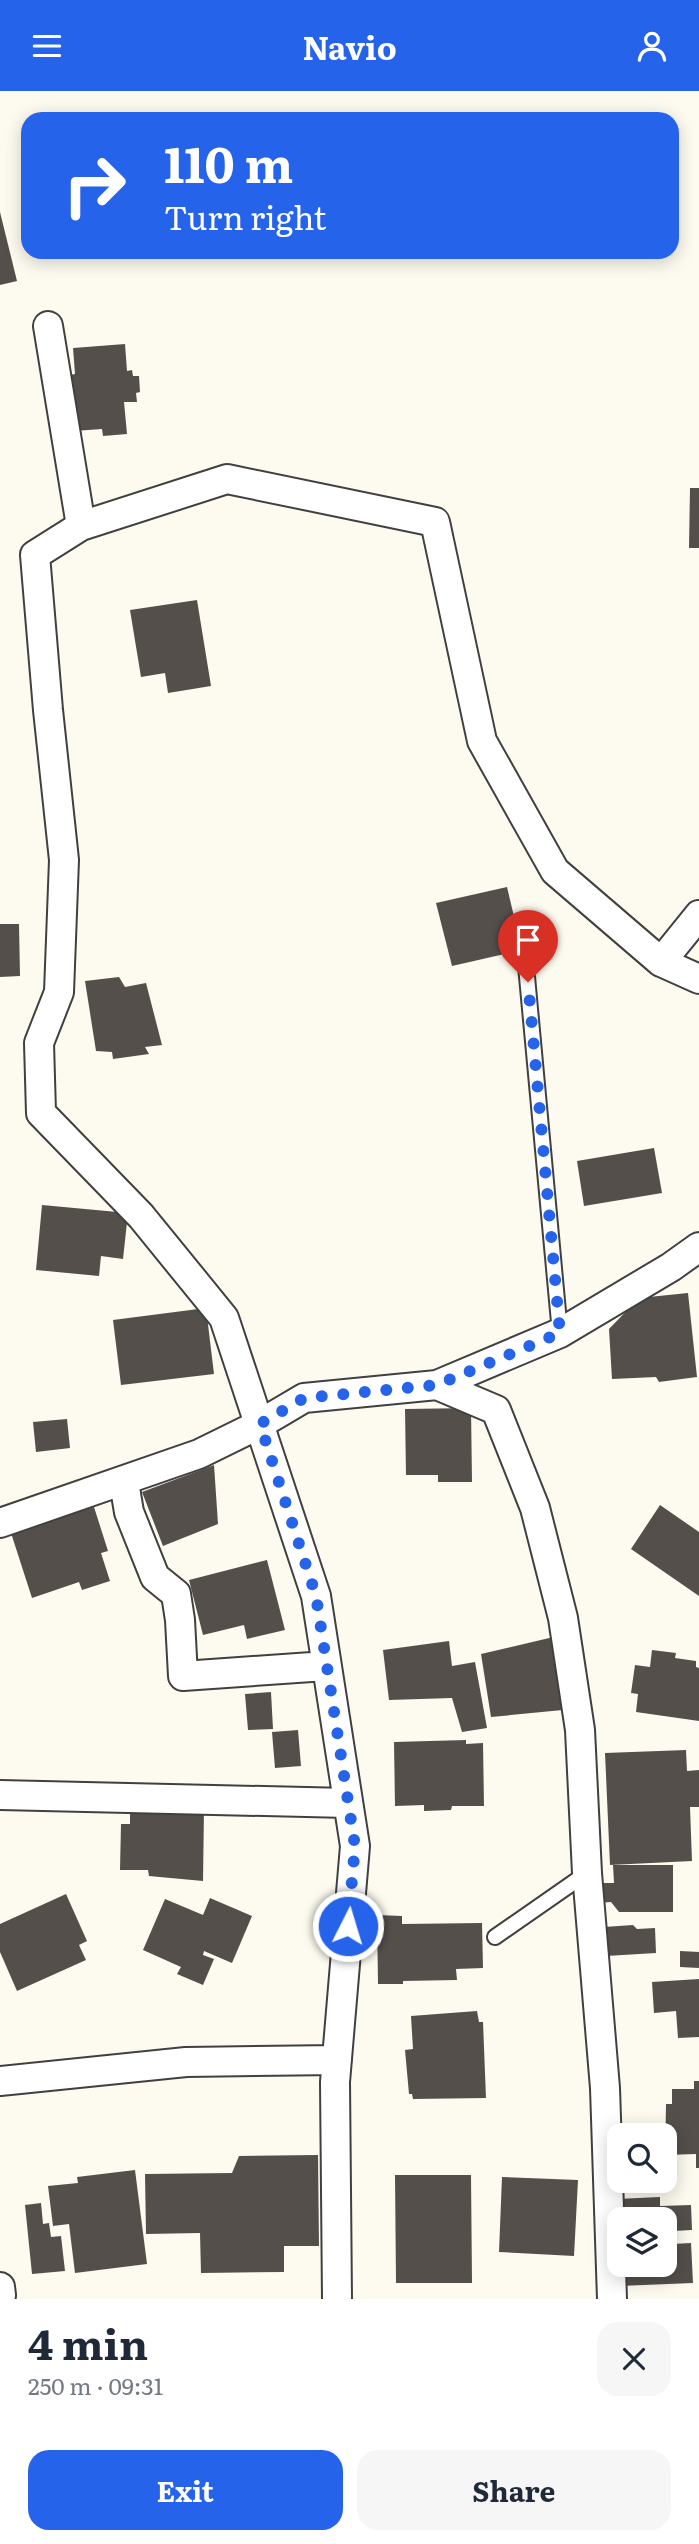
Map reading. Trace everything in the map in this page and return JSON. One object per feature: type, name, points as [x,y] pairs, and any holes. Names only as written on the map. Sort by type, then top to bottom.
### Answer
[{"type":"street","points":[[48,326],[81,526]]},
{"type":"street","points":[[337,2299],[335,2083],[355,1846],[316,1596],[224,1318],[141,1216],[41,1113],[39,1043],[59,992],[64,860],[35,555],[81,526],[227,479],[435,522],[482,741],[555,871],[661,962],[699,979]]},
{"type":"street","points":[[661,962],[699,915]]},
{"type":"street","points":[[0,1523],[199,1454],[260,1424],[304,1398],[437,1385],[560,1333],[699,1247]]},
{"type":"street","points":[[437,1385],[496,1410],[536,1508],[563,1618],[580,1730],[587,1873],[605,2088],[612,2299]]},
{"type":"street","points":[[124,1482],[129,1512],[155,1577],[176,1594],[183,1675],[326,1666]]},
{"type":"street","points":[[0,1795],[348,1803]]},
{"type":"street","points":[[0,2081],[186,2062],[337,2060]]},
{"type":"street","points":[[0,2287],[1,2296]]},
{"type":"lane","points":[[525,955],[560,1333]]},
{"type":"lane","points":[[495,1937],[587,1873]]},
{"type":"building","points":[[0,212],[17,281],[0,285]]},
{"type":"building","points":[[125,344],[127,371],[132,370],[133,376],[139,376],[140,392],[136,393],[137,402],[124,402],[127,434],[103,436],[102,429],[74,431],[69,375],[75,374],[73,348]]},
{"type":"building","points":[[690,488],[699,488],[699,548],[689,548]]},
{"type":"building","points":[[197,600],[211,686],[168,693],[165,673],[141,677],[130,610]]},
{"type":"building","points":[[507,887],[522,950],[452,966],[436,903]]},
{"type":"building","points":[[0,924],[19,924],[20,976],[0,977]]},
{"type":"building","points":[[119,977],[125,987],[146,983],[162,1045],[145,1047],[149,1054],[113,1059],[112,1052],[96,1051],[85,981]]},
{"type":"building","points":[[654,1148],[662,1193],[584,1206],[577,1161]]},
{"type":"building","points":[[42,1205],[128,1213],[123,1259],[101,1256],[99,1276],[36,1270]]},
{"type":"building","points":[[688,1293],[697,1377],[659,1382],[656,1377],[612,1379],[609,1329],[639,1298]]},
{"type":"building","points":[[206,1308],[214,1374],[121,1385],[113,1320]]},
{"type":"building","points":[[471,1408],[472,1482],[438,1482],[438,1475],[406,1475],[405,1409]]},
{"type":"building","points":[[67,1419],[70,1448],[36,1452],[33,1422]]},
{"type":"building","points":[[214,1465],[218,1524],[163,1546],[142,1492]]},
{"type":"building","points":[[660,1505],[699,1532],[699,1596],[631,1549]]},
{"type":"building","points":[[94,1507],[108,1551],[101,1553],[110,1581],[82,1590],[79,1582],[32,1598],[11,1533]]},
{"type":"building","points":[[267,1560],[285,1630],[247,1639],[244,1625],[203,1635],[189,1580]]},
{"type":"building","points":[[562,1635],[573,1709],[491,1717],[481,1654]]},
{"type":"building","points":[[449,1641],[452,1666],[475,1662],[487,1728],[462,1732],[452,1698],[389,1700],[383,1650]]},
{"type":"building","points":[[652,1650],[676,1653],[675,1658],[696,1661],[696,1667],[699,1668],[699,1721],[636,1712],[638,1694],[631,1693],[635,1665],[650,1667]]},
{"type":"building","points":[[271,1692],[273,1729],[248,1730],[245,1694]]},
{"type":"building","points":[[298,1730],[301,1766],[275,1768],[272,1732]]},
{"type":"building","points":[[466,1740],[466,1744],[483,1743],[484,1806],[452,1806],[451,1810],[424,1811],[424,1805],[395,1806],[394,1742]]},
{"type":"building","points":[[686,1750],[687,1771],[699,1770],[699,1807],[690,1807],[692,1861],[610,1865],[605,1753]]},
{"type":"building","points":[[130,1806],[204,1808],[203,1881],[149,1876],[148,1870],[120,1870],[121,1824],[130,1824]]},
{"type":"building","points":[[613,1865],[673,1865],[673,1912],[619,1912],[611,1902],[597,1903],[597,1883],[614,1883]]},
{"type":"building","points":[[66,1894],[87,1941],[79,1945],[86,1960],[17,1991],[0,1952],[0,1924]]},
{"type":"building","points":[[210,1898],[252,1916],[232,1963],[204,1951],[203,1955],[214,1959],[203,1985],[177,1974],[181,1967],[143,1950],[165,1899],[203,1915]]},
{"type":"building","points":[[377,1915],[402,1916],[402,1924],[482,1923],[483,1968],[456,1969],[457,1980],[378,1984]]},
{"type":"building","points":[[633,1925],[637,1929],[655,1928],[656,1953],[606,1956],[604,1927]]},
{"type":"building","points":[[680,1951],[699,1952],[699,1968],[680,1967]]},
{"type":"building","points":[[699,1979],[699,2037],[678,2038],[676,2011],[654,2013],[652,1982]]},
{"type":"building","points":[[477,2011],[479,2022],[483,2022],[486,2098],[413,2099],[412,2094],[409,2094],[405,2050],[413,2049],[411,2016]]},
{"type":"building","points":[[694,2081],[699,2081],[699,2168],[696,2168],[696,2154],[677,2155],[677,2123],[666,2123],[666,2104],[672,2104],[672,2089],[694,2089]]},
{"type":"building","points":[[318,2155],[319,2246],[284,2246],[284,2272],[201,2273],[200,2233],[146,2234],[145,2174],[232,2173],[239,2156]]},
{"type":"building","points":[[135,2170],[147,2264],[75,2273],[69,2224],[53,2226],[48,2186],[78,2183],[77,2177]]},
{"type":"building","points":[[395,2175],[471,2175],[472,2283],[396,2283]]},
{"type":"building","points":[[502,2177],[578,2180],[574,2256],[499,2252]]},
{"type":"building","points":[[660,2197],[660,2206],[691,2205],[692,2230],[677,2231],[677,2207],[618,2207],[616,2199]]},
{"type":"building","points":[[41,2203],[43,2224],[49,2223],[51,2237],[61,2236],[65,2271],[32,2274],[25,2205]]},
{"type":"building","points":[[691,2243],[693,2283],[619,2286],[619,2277],[677,2277],[677,2244]]},
{"type":"route","points":[[348,1926],[355,1846],[316,1596],[260,1424],[304,1398],[437,1385],[560,1333],[528,982]]}]
